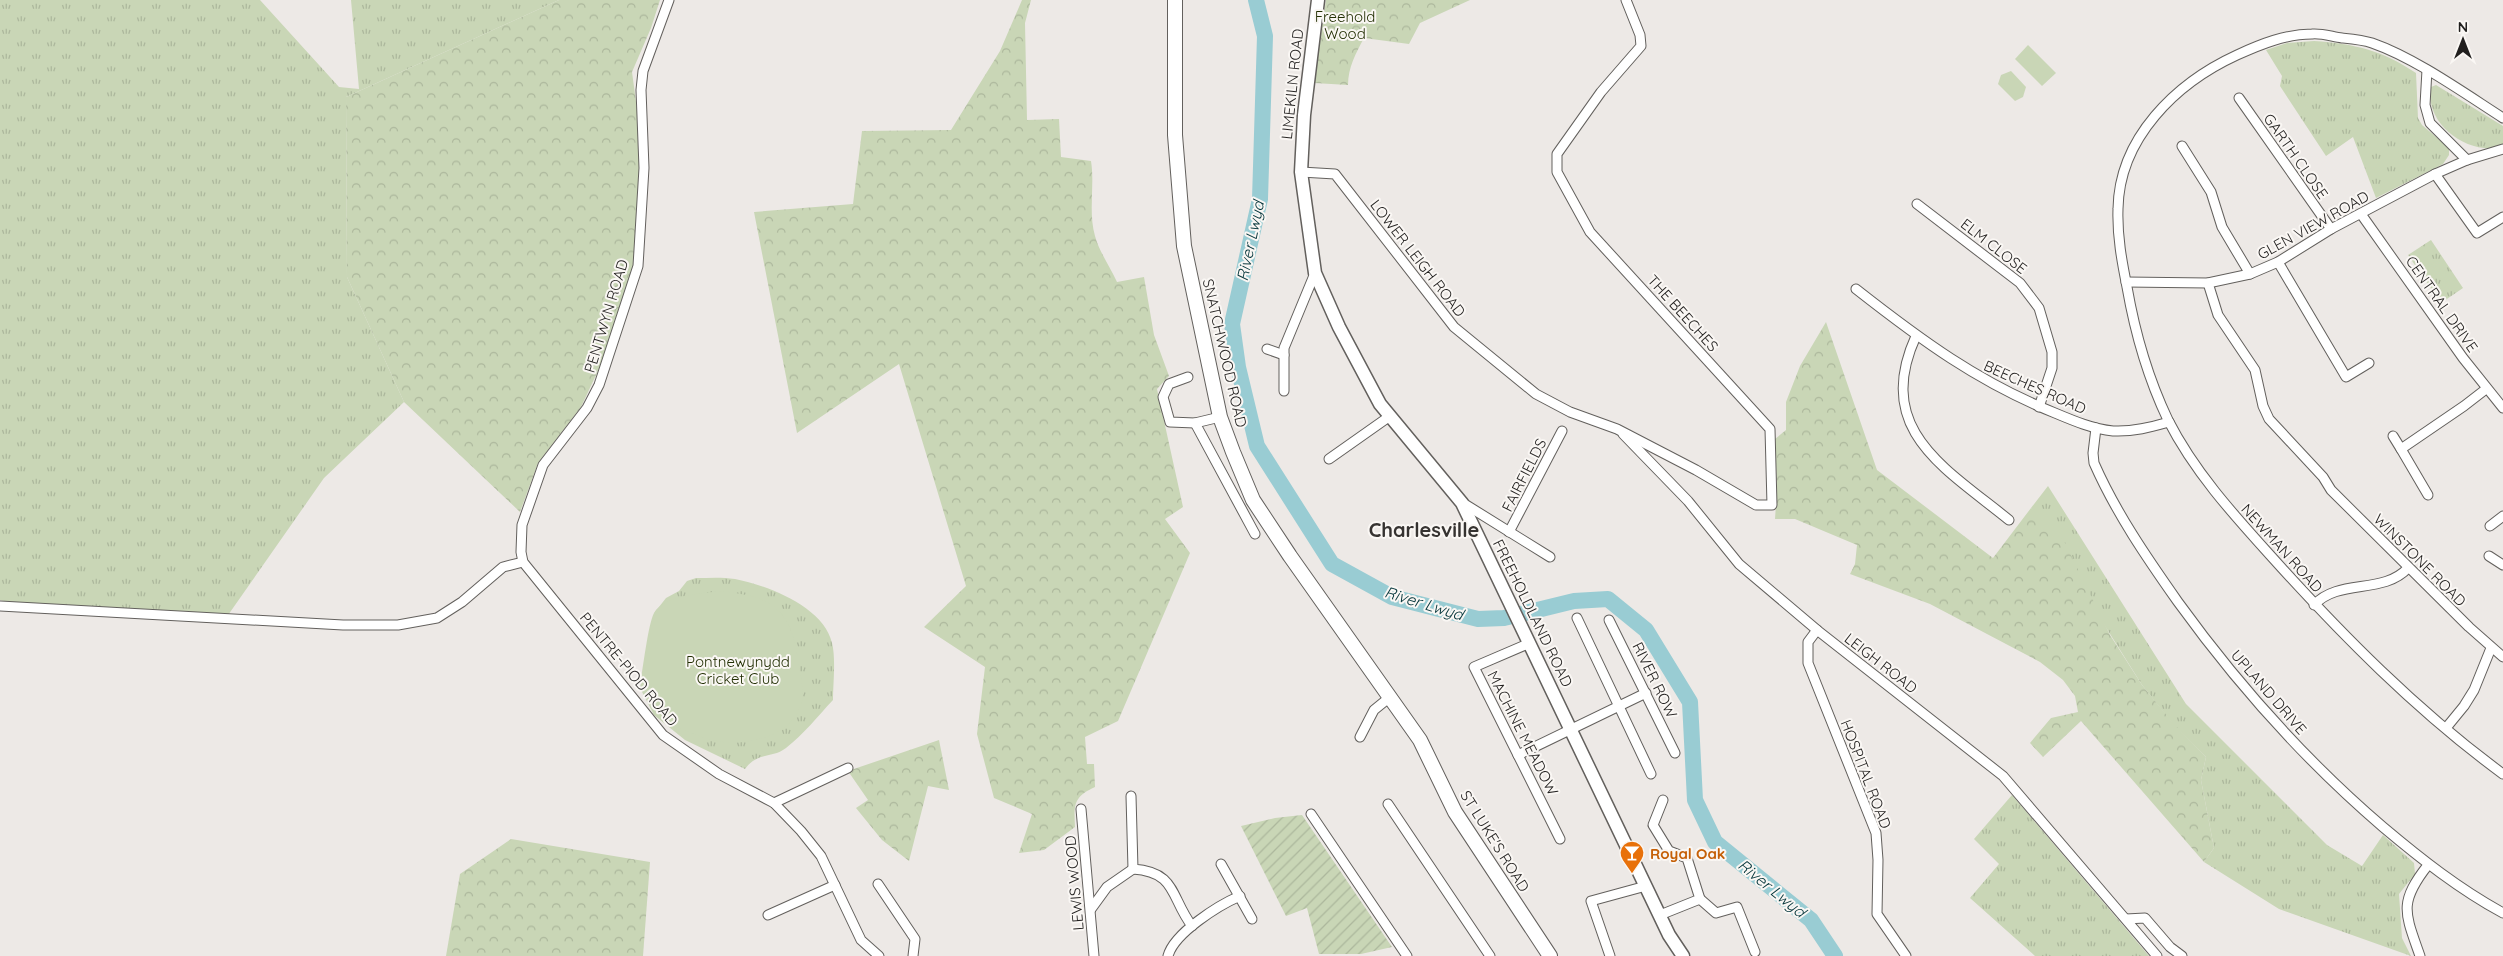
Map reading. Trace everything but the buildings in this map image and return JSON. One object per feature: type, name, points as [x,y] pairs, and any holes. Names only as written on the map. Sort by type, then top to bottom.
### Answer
[{"type":"main road","name":"SNATCHWOOD ROAD","points":[[1175,0],[1175,135],[1184,246],[1220,417],[1253,500],[1290,556],[1420,740]]},
{"type":"main road","name":"LIMEKILN ROAD","points":[[1301,172],[1304,114],[1318,0]]},
{"type":"main road","name":"FREEHOLDLAND ROAD","points":[[1301,172],[1316,273],[1339,326],[1380,404],[1462,503],[1660,915],[1683,956]]},
{"type":"main road","name":"ST LUKE'S ROAD","points":[[1420,740],[1455,812],[1550,956]]},
{"type":"street","name":"PENTWYN ROAD","points":[[523,562],[521,552],[522,525],[543,464],[587,408],[599,385],[638,266],[644,168],[641,90],[643,71],[669,0]]},
{"type":"street","name":"THE BEECHES","points":[[1617,429],[1696,470],[1756,505],[1772,505],[1770,429],[1590,232],[1557,172],[1557,154],[1601,92],[1641,46],[1640,35],[1626,0]]},
{"type":"street","name":"NEWMAN ROAD","points":[[2503,118],[2427,70],[2371,42],[2312,34],[2267,42],[2225,61],[2186,84],[2166,103],[2140,135],[2121,183],[2118,207],[2119,239],[2126,282],[2143,357],[2169,422],[2193,463],[2218,498],[2314,605],[2360,652],[2470,750],[2503,774]]},
{"type":"street","points":[[2427,70],[2425,105],[2430,123],[2467,160]]},
{"type":"street","name":"GARTH CLOSE","points":[[2239,98],[2331,228]]},
{"type":"street","points":[[2182,146],[2211,192],[2222,227],[2250,274]]},
{"type":"street","name":"GLEN VIEW ROAD","points":[[2126,282],[2208,283],[2250,274],[2278,262],[2331,228],[2362,214],[2435,174],[2467,160],[2503,149]]},
{"type":"street","name":"LOWER LEIGH ROAD","points":[[1301,172],[1335,174],[1454,326],[1536,394],[1570,412],[1617,429]]},
{"type":"street","points":[[2435,174],[2477,234],[2503,217]]},
{"type":"street","name":"ELM CLOSE","points":[[1916,204],[2020,283],[2039,308],[2052,352],[2052,368],[2040,407]]},
{"type":"street","name":"CENTRAL DRIVE","points":[[2362,214],[2486,389],[2503,408]]},
{"type":"street","points":[[2278,262],[2346,377],[2369,363]]},
{"type":"street","points":[[1284,391],[1284,348],[1316,273]]},
{"type":"street","name":"WINSTONE ROAD","points":[[2208,283],[2218,315],[2254,370],[2263,406],[2269,419],[2323,478],[2331,490],[2408,568],[2491,648],[2503,657]]},
{"type":"street","name":"BEECHES ROAD","points":[[1856,289],[1916,336],[1976,376],[2040,407],[2096,428],[2128,431],[2169,422]]},
{"type":"street","points":[[1916,336],[1905,364],[1902,382],[1903,404],[1910,424],[1932,458],[2009,520]]},
{"type":"street","points":[[1267,349],[1284,355]]},
{"type":"street","points":[[1188,377],[1169,384],[1163,397],[1170,422],[1194,423],[1220,417]]},
{"type":"street","points":[[2401,449],[2486,389]]},
{"type":"street","points":[[1329,459],[1390,416]]},
{"type":"street","points":[[1194,423],[1255,534]]},
{"type":"street","name":"UPLAND DRIVE","points":[[2096,428],[2094,458],[2104,485],[2130,531],[2205,639],[2251,695],[2336,786],[2428,865],[2503,913]]},
{"type":"street","name":"LEIGH ROAD","points":[[1617,429],[1688,501],[1739,564],[1818,630],[2003,776],[2157,956]]},
{"type":"street","name":"FAIRFIELDS","points":[[1510,532],[1562,431]]},
{"type":"street","points":[[2393,436],[2428,495]]},
{"type":"street","points":[[1462,503],[1550,556]]},
{"type":"street","points":[[2490,526],[2503,516]]},
{"type":"street","points":[[2489,556],[2503,565]]},
{"type":"street","points":[[0,606],[343,625],[398,625],[437,618],[462,602],[503,567],[523,562]]},
{"type":"street","name":"PENTRE-PIOD ROAD","points":[[523,562],[663,735],[719,774],[774,804],[821,856],[862,940],[879,956]]},
{"type":"street","points":[[2314,605],[2331,592],[2391,581],[2408,568]]},
{"type":"street","points":[[1577,618],[1650,774]]},
{"type":"street","name":"RIVER ROW","points":[[1610,620],[1675,753]]},
{"type":"street","name":"HOSPITAL ROAD","points":[[1818,630],[1808,642],[1808,663],[1876,833],[1878,860],[1877,914],[1906,956]]},
{"type":"street","name":"MACHINE MEADOW","points":[[1530,643],[1474,667],[1560,839]]},
{"type":"street","points":[[2446,728],[2474,690],[2491,648]]},
{"type":"street","points":[[1518,755],[1646,693]]},
{"type":"street","points":[[1360,737],[1374,710],[1390,697]]},
{"type":"street","points":[[774,804],[848,768]]},
{"type":"street","points":[[1131,796],[1132,869]]},
{"type":"street","points":[[1663,800],[1653,825],[1669,851],[1688,858],[1700,898],[1716,913],[1737,907],[1755,952]]},
{"type":"street","points":[[1388,804],[1490,956]]},
{"type":"street","name":"LEWIS WOOD","points":[[1081,808],[1094,956]]},
{"type":"street","points":[[1310,814],[1407,956]]},
{"type":"street","points":[[1221,864],[1252,919]]},
{"type":"street","points":[[2420,956],[2407,919],[2406,906],[2414,883],[2428,865]]},
{"type":"street","points":[[1091,909],[1107,887],[1132,869],[1158,874],[1168,881],[1192,926]]},
{"type":"street","points":[[878,884],[915,940],[913,956]]},
{"type":"street","points":[[768,915],[834,885]]},
{"type":"street","points":[[1610,956],[1591,901],[1646,886]]},
{"type":"street","points":[[1168,956],[1170,949],[1192,926],[1225,902],[1240,896]]},
{"type":"street","points":[[1660,915],[1700,898]]},
{"type":"street","points":[[2126,919],[2145,918],[2170,947],[2182,956]]},
{"type":"green space","points":[[0,0],[260,0],[339,87],[359,89],[351,0],[559,0],[346,97],[347,277],[404,402],[324,478],[226,618],[26,606],[0,600]]},
{"type":"green space","points":[[559,0],[660,0],[651,28],[632,72],[640,131],[639,209],[634,263],[604,358],[581,407],[538,463],[520,512],[404,402],[347,277],[346,97]]},
{"type":"green space","points":[[1022,0],[1031,0],[1025,23],[1027,120],[1059,119],[1061,157],[1091,161],[1092,217],[1099,247],[1117,282],[1144,277],[1154,335],[1169,376],[1157,389],[1183,507],[1165,519],[1190,553],[1118,721],[1085,737],[1087,764],[1094,764],[1095,787],[1082,794],[1076,802],[1075,827],[1044,850],[1019,853],[1032,814],[994,798],[977,734],[985,667],[924,627],[966,586],[899,364],[797,433],[754,212],[853,204],[862,131],[951,130],[1000,51]]},
{"type":"green space","name":"Freehold Wood","points":[[1326,0],[1470,0],[1420,23],[1409,44],[1364,38],[1351,66],[1348,85],[1314,83]]},
{"type":"green space","points":[[2314,41],[2368,49],[2404,65],[2416,73],[2418,118],[2422,125],[2449,148],[2449,155],[2443,164],[2376,198],[2353,137],[2326,156],[2280,86],[2282,76],[2266,50],[2287,43]]},
{"type":"green space","points":[[2028,45],[2056,73],[2042,86],[2015,59]]},
{"type":"green space","points":[[2011,71],[2026,87],[2023,97],[2015,101],[1998,84],[2001,75]]},
{"type":"green space","points":[[2436,85],[2503,126],[2503,144],[2484,148],[2473,146],[2453,136],[2437,119],[2433,109],[2430,98],[2431,87]]},
{"type":"green space","points":[[2431,240],[2463,288],[2441,303],[2408,255]]},
{"type":"green space","points":[[1826,322],[1877,470],[1993,558],[2031,508],[2064,541],[2110,635],[2142,685],[2173,723],[2206,757],[2201,780],[2214,848],[2204,862],[2081,721],[2043,757],[2030,743],[2051,718],[2078,712],[2075,696],[2063,680],[2040,662],[1930,604],[1850,574],[1855,564],[1857,545],[1795,519],[1775,519],[1777,489],[1775,439],[1786,430],[1786,402],[1800,366]]},
{"type":"green space","points":[[2048,486],[2186,704],[2327,845],[2362,866],[2383,835],[2414,863],[2415,874],[2399,894],[2402,938],[2411,956],[2279,909],[2204,862],[2214,848],[2201,780],[2206,757],[2173,724],[2142,685],[2031,508]]},
{"type":"green space","name":"Pontnewynydd Cricket Club","points":[[696,578],[735,579],[778,592],[793,600],[818,619],[827,630],[832,643],[834,663],[833,700],[786,748],[760,757],[750,763],[745,769],[685,740],[654,715],[640,688],[655,612],[666,598],[679,591],[687,581]]},
{"type":"green space","name":"Pontnewynydd Cricket Club","points":[[722,591],[755,597],[773,606],[788,623],[795,644],[802,691],[802,701],[797,713],[790,723],[780,731],[755,740],[742,742],[717,741],[701,737],[677,727],[654,715],[645,685],[640,684],[650,627],[654,613],[659,607],[666,602],[685,596]]},
{"type":"green space","points":[[939,740],[949,790],[928,786],[909,861],[882,840],[856,808],[868,800],[848,771]]},
{"type":"green space","points":[[2012,795],[2149,956],[2035,956],[1970,898],[1999,864],[1974,839]]},
{"type":"green space","points":[[1302,815],[1392,947],[1361,954],[1319,954],[1307,908],[1286,916],[1241,826],[1275,818]]},
{"type":"green space","points":[[511,839],[650,862],[643,956],[446,956],[460,874]]},
{"type":"waterway","name":"River Lwyd","points":[[1256,0],[1265,36],[1260,199],[1232,324],[1238,367],[1257,446],[1332,564],[1392,597],[1478,619],[1504,618],[1574,601],[1608,599],[1646,630],[1690,702],[1695,800],[1715,842],[1811,920],[1835,956]]},
{"type":"place","name":"Royal Oak","points":[[1632,874]]},
{"type":"district","name":"Charlesville","points":[[1424,529]]}]
